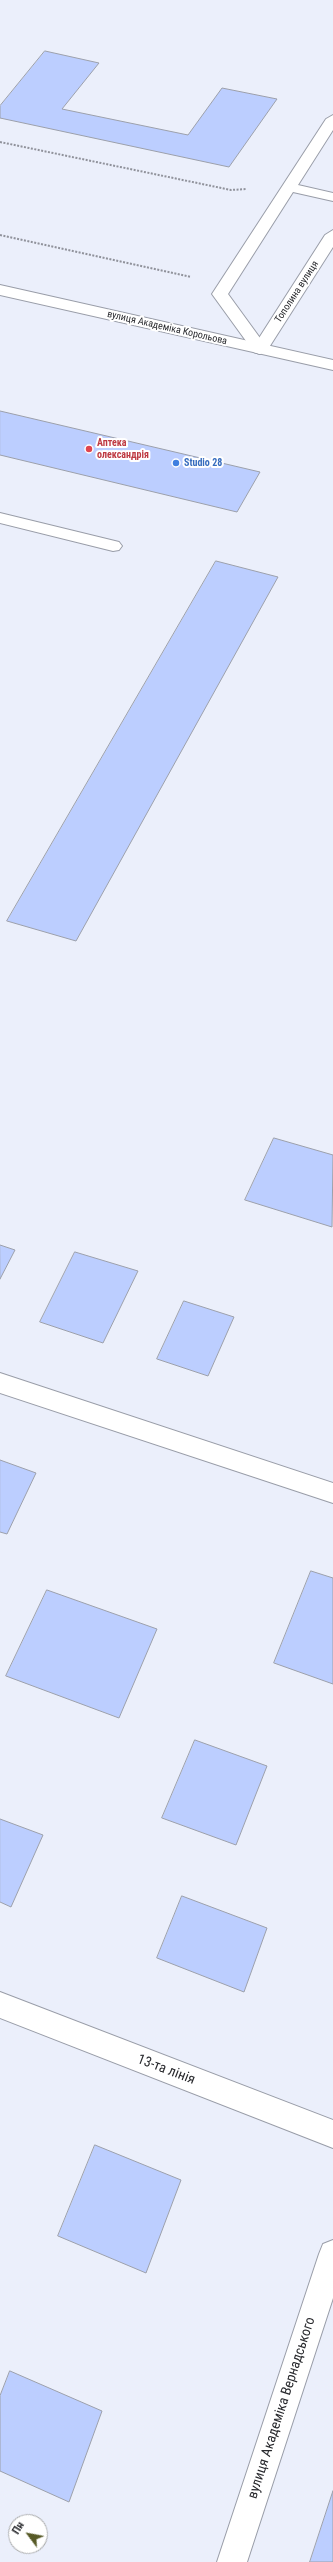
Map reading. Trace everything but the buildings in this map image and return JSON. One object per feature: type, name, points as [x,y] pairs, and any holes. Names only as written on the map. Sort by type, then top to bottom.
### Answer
[{"type":"street","points":[[260,349],[220,294],[333,119]]},
{"type":"street","points":[[289,187],[333,197]]},
{"type":"street","name":"Тополина вулиця","points":[[260,349],[333,235]]},
{"type":"street","name":"вулиця Академіка Корольова","points":[[0,290],[333,365]]},
{"type":"street","points":[[0,518],[114,546]]},
{"type":"street","points":[[0,1383],[333,1493]]},
{"type":"street","name":"13-та лінія","points":[[0,2005],[333,2134]]},
{"type":"street","name":"вулиця Академіка Вернадського","points":[[232,2562],[333,2254]]},
{"type":"path","points":[[0,142],[230,190],[289,187]]},
{"type":"path","points":[[0,235],[226,284]]},
{"type":"place","name":"Аптека олександрія","points":[[89,449]]},
{"type":"place","name":"Studio 28","points":[[176,463]]}]
